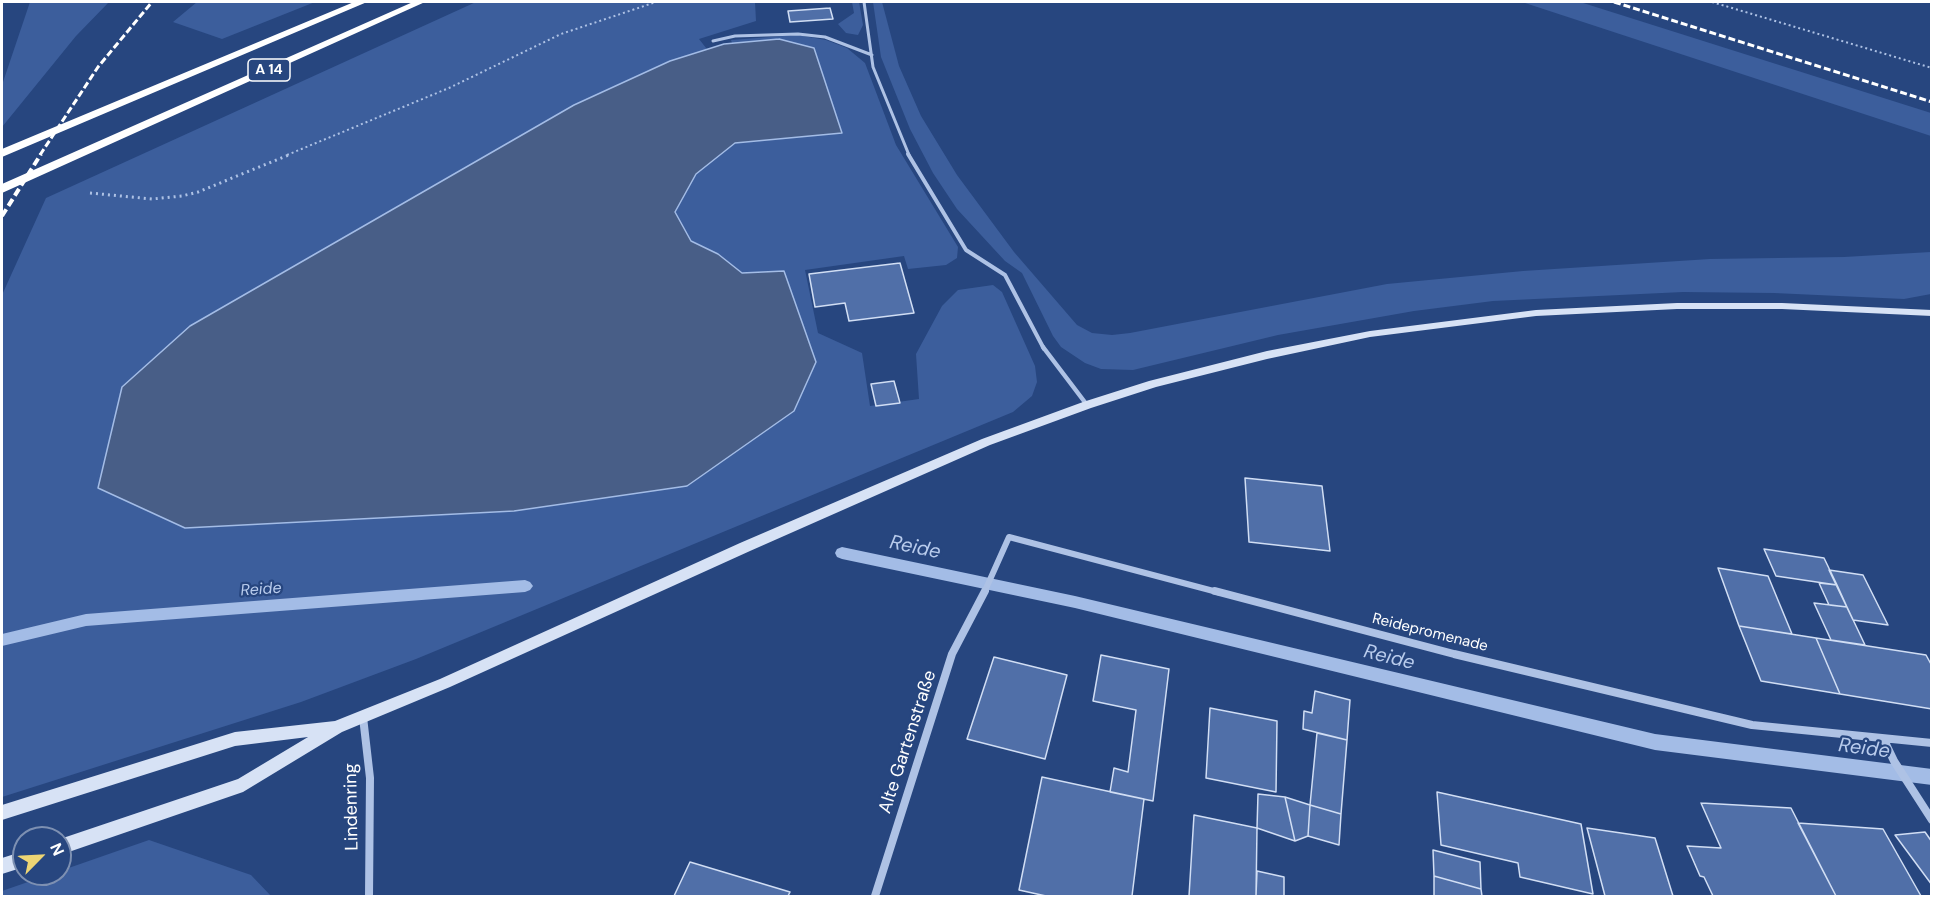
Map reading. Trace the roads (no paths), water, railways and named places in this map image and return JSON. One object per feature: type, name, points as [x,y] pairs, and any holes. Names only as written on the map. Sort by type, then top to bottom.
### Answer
[{"type":"highway","name":"A 14","points":[[2,153],[362,2]]},
{"type":"highway","name":"A 14","points":[[2,189],[420,2]]},
{"type":"main road","points":[[72,843],[243,785],[337,727],[466,673],[883,486],[986,442],[1087,405],[1153,384],[1267,355],[1370,334],[1486,318],[1583,310],[1677,306],[1782,306],[1932,313]]},
{"type":"main road","points":[[2,813],[235,739],[337,727]]},
{"type":"street","name":"Reidepromenade","points":[[995,571],[1009,537],[1455,654],[1752,725],[1932,743]]},
{"type":"street","name":"Alte Gartenstraße","points":[[875,897],[952,654],[995,571]]},
{"type":"street","name":"Lindenring","points":[[363,717],[370,778],[369,897]]},
{"type":"street","points":[[1884,740],[1925,813],[1932,820]]},
{"type":"lane","points":[[864,2],[873,67],[908,153],[966,250],[1005,275],[1044,349],[1087,405]]},
{"type":"lane","points":[[714,41],[735,36],[798,34],[825,37],[872,55]]},
{"type":"waterway","name":"Reide","points":[[842,553],[1075,602],[1655,742],[1932,777]]},
{"type":"waterway","name":"Reide","points":[[2,640],[86,620],[525,586]]},
{"type":"railway","points":[[40,155],[98,67],[152,2]]},
{"type":"railway","points":[[1614,2],[1932,102]]},
{"type":"railway","points":[[2,216],[41,154]]}]
